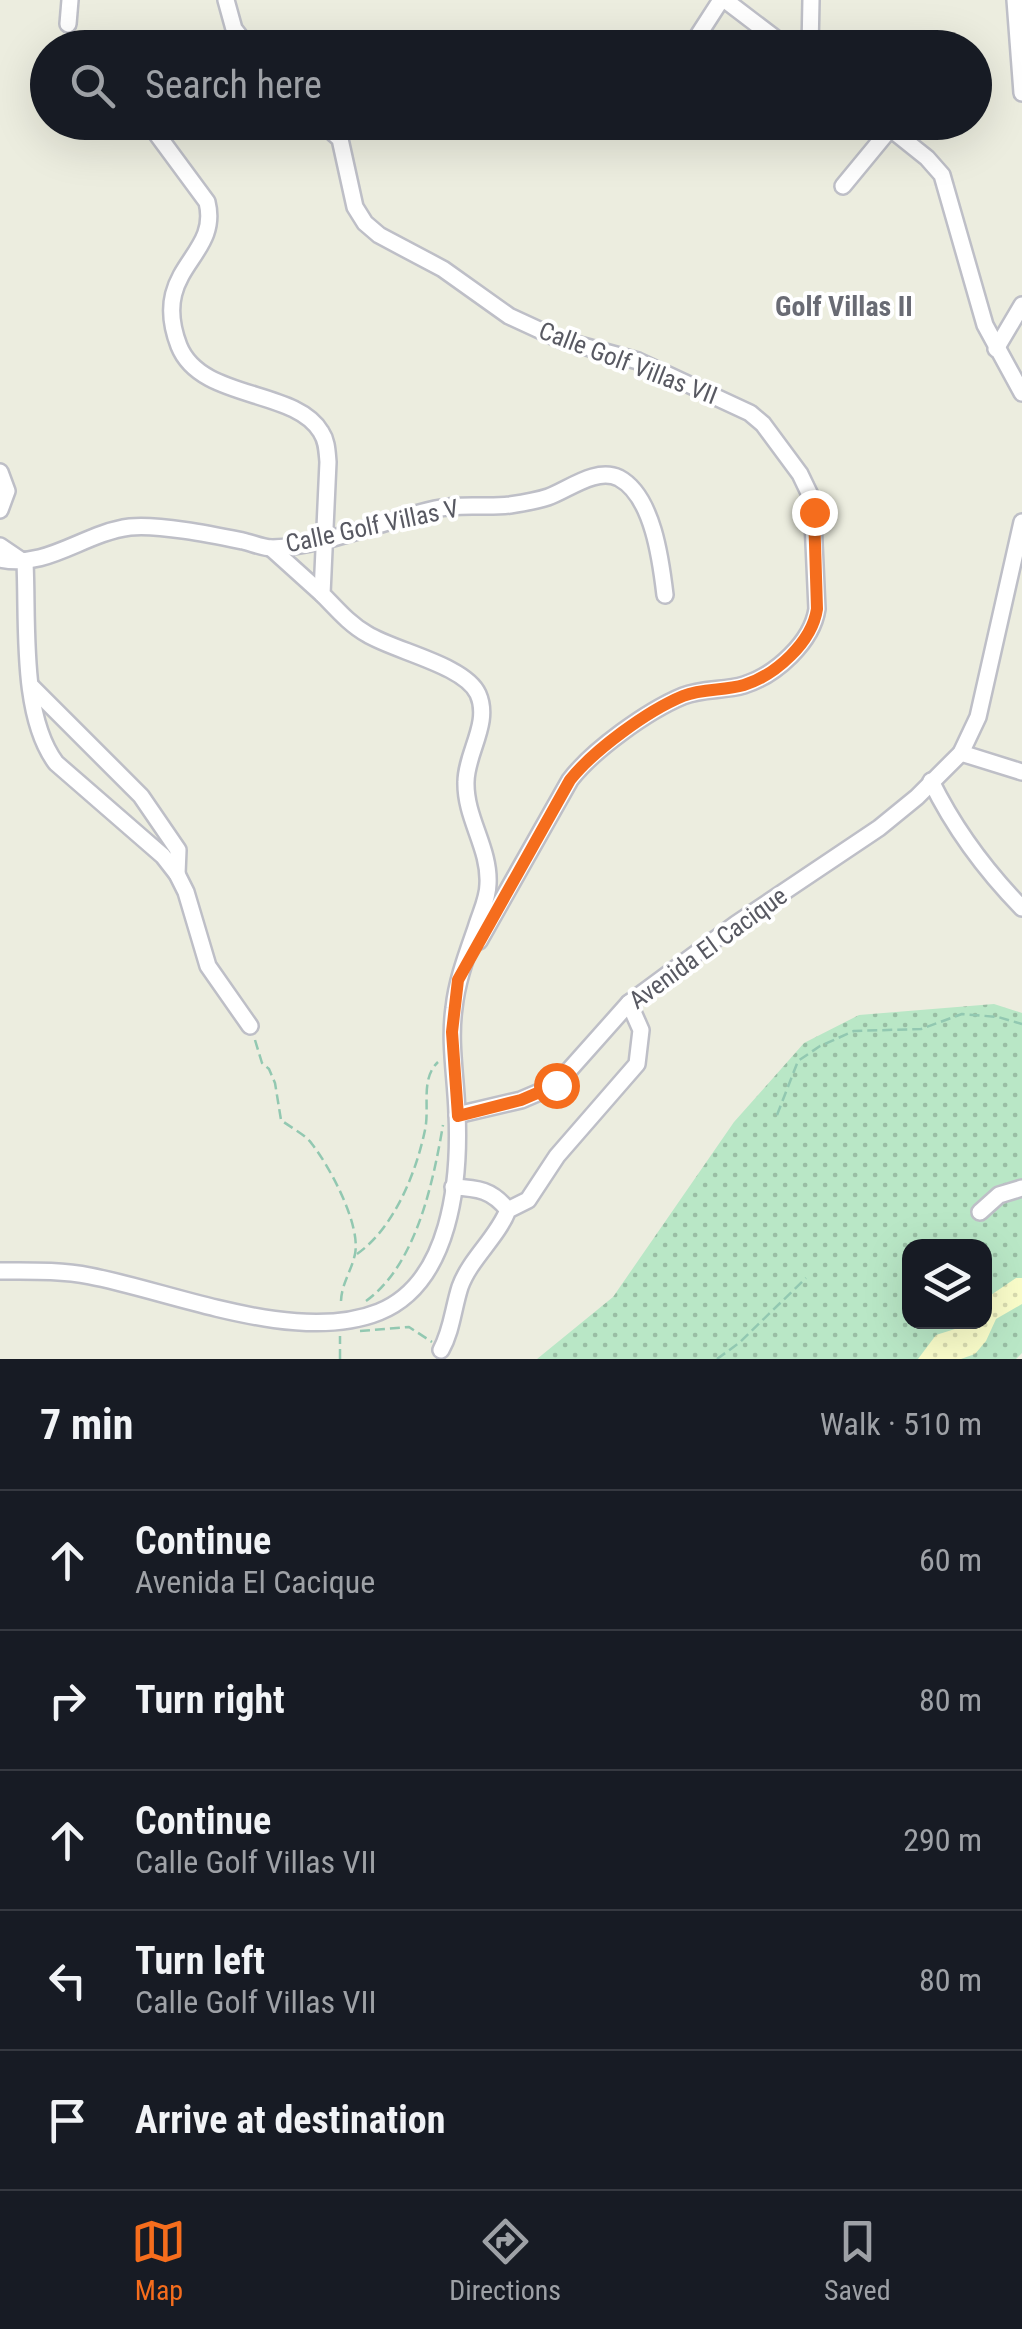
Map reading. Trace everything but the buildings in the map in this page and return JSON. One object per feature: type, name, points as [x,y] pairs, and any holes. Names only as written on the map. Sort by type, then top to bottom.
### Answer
[{"type":"street","points":[[68,24],[70,0]]},
{"type":"street","points":[[226,0],[235,30]]},
{"type":"street","points":[[702,30],[723,0],[764,30]]},
{"type":"street","points":[[810,30],[811,0]]},
{"type":"street","points":[[1015,0],[1022,93]]},
{"type":"street","points":[[162,140],[208,202],[211,217],[210,230],[174,287],[172,303],[178,344],[194,368],[209,378],[300,414],[322,432],[328,462],[322,594]]},
{"type":"street","name":"Calle Golf Villas VII","points":[[340,140],[356,207],[365,223],[379,235],[443,269],[508,316],[561,340],[638,361],[750,413],[763,424],[800,474],[812,499],[817,609],[802,646],[747,684],[698,691],[665,704],[586,760],[570,780],[458,980]]},
{"type":"street","points":[[843,186],[876,140]]},
{"type":"street","points":[[904,140],[942,175],[985,325],[1022,393]]},
{"type":"street","points":[[996,349],[1022,305]]},
{"type":"street","points":[[0,472],[7,491],[0,510]]},
{"type":"street","name":"Calle Golf Villas V","points":[[24,563],[101,532],[133,527],[239,540],[271,548],[452,505],[506,505],[547,498],[597,476],[609,475],[619,478],[638,497],[660,556],[665,594]]},
{"type":"street","name":"Avenida El Cacique","points":[[451,1117],[521,1100],[556,1085],[630,1004],[736,924],[880,828],[918,798],[961,753],[978,717],[1015,583],[1022,522]]},
{"type":"street","points":[[0,546],[24,563]]},
{"type":"street","points":[[0,1271],[92,1276],[251,1316],[376,1313],[400,1302],[424,1277],[443,1234],[454,1186],[454,1009],[458,980],[488,886],[485,856],[472,825],[466,784],[480,722],[479,695],[462,676],[369,636],[271,548]]},
{"type":"street","points":[[0,559],[24,563]]},
{"type":"street","points":[[24,563],[31,686],[44,746],[56,763],[163,856],[178,874]]},
{"type":"street","points":[[31,686],[141,796],[178,850],[178,874],[208,966],[250,1026]]},
{"type":"street","points":[[961,753],[1022,772]]},
{"type":"street","points":[[931,781],[954,827],[982,866],[1022,908]]},
{"type":"street","points":[[441,1350],[450,1332],[461,1285],[508,1210],[528,1200],[557,1156],[637,1064],[641,1030],[630,1004]]},
{"type":"street","points":[[454,1186],[496,1195],[508,1210]]},
{"type":"street","points":[[980,1212],[999,1195],[1022,1188]]},
{"type":"path","points":[[777,1115],[798,1061],[854,1030],[921,1029],[962,1014],[1022,1024]]},
{"type":"path","points":[[250,1026],[262,1062],[275,1082],[281,1120],[310,1140],[350,1215],[356,1235],[355,1254],[341,1288],[345,1312],[340,1359]]},
{"type":"path","points":[[355,1254],[373,1242],[390,1218],[423,1138],[427,1079],[434,1065],[453,1056]]},
{"type":"path","points":[[362,1303],[386,1285],[402,1264],[451,1117]]},
{"type":"path","points":[[717,1359],[806,1278]]},
{"type":"path","points":[[345,1312],[356,1331],[409,1327],[441,1350]]},
{"type":"shaded area","points":[[994,1004],[1022,1013],[1022,1353],[1016,1359],[537,1359],[613,1297],[734,1122],[804,1043],[859,1015]]},
{"type":"sand","points":[[1022,1278],[1022,1304],[996,1319],[992,1328],[992,1294]]},
{"type":"sand","points":[[955,1329],[991,1329],[975,1354],[961,1359],[918,1359],[936,1335]]},
{"type":"district","name":"Golf Villas II","points":[[844,306]]},
{"type":"route","points":[[556,1085],[521,1100],[458,1116],[452,1032],[458,980],[570,780],[586,760],[665,704],[698,691],[747,684],[802,646],[817,609],[814,512]]}]
